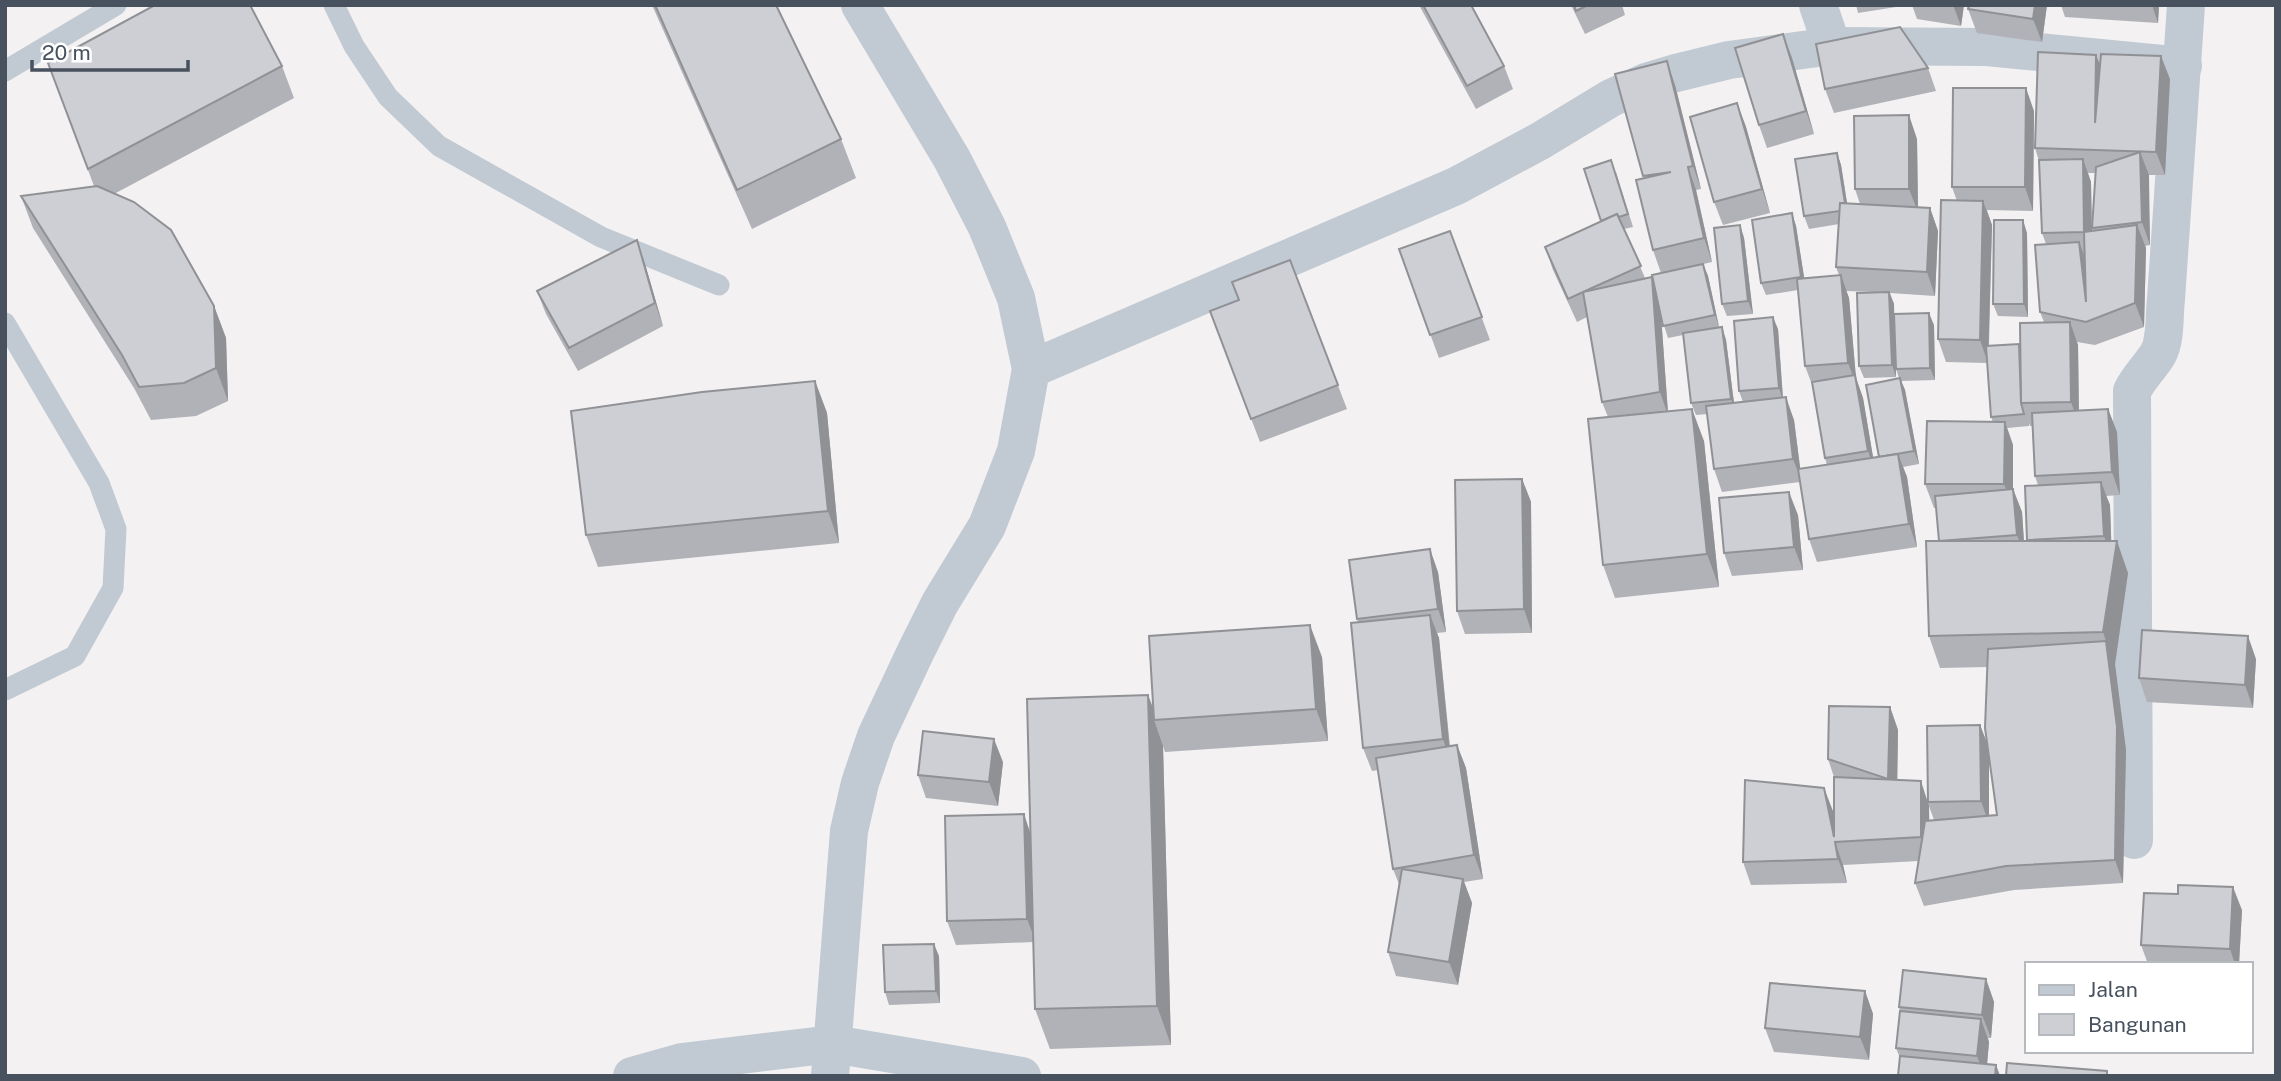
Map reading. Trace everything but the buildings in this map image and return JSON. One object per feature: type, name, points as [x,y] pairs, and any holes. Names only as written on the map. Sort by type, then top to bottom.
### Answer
[{"type":"street","points":[[832,1060],[849,831],[860,783],[876,736],[916,651],[940,603],[987,526],[1016,451],[1031,369],[1016,298],[987,227],[952,159],[860,5]]},
{"type":"street","points":[[1818,5],[1832,46]]},
{"type":"street","points":[[2134,841],[2132,391],[2157,355],[2161,342],[2186,5]]},
{"type":"street","points":[[1031,369],[1456,186],[1540,141],[1611,98],[1646,82],[1729,60],[1832,46],[1987,47],[2183,66]]},
{"type":"street","points":[[632,1076],[682,1062],[832,1060],[1022,1076]]},
{"type":"lane","points":[[5,71],[116,5]]},
{"type":"lane","points":[[334,5],[354,46],[388,97],[439,146],[601,237],[719,285]]},
{"type":"lane","points":[[5,323],[99,483],[116,529],[113,588],[75,656],[5,690]]}]
